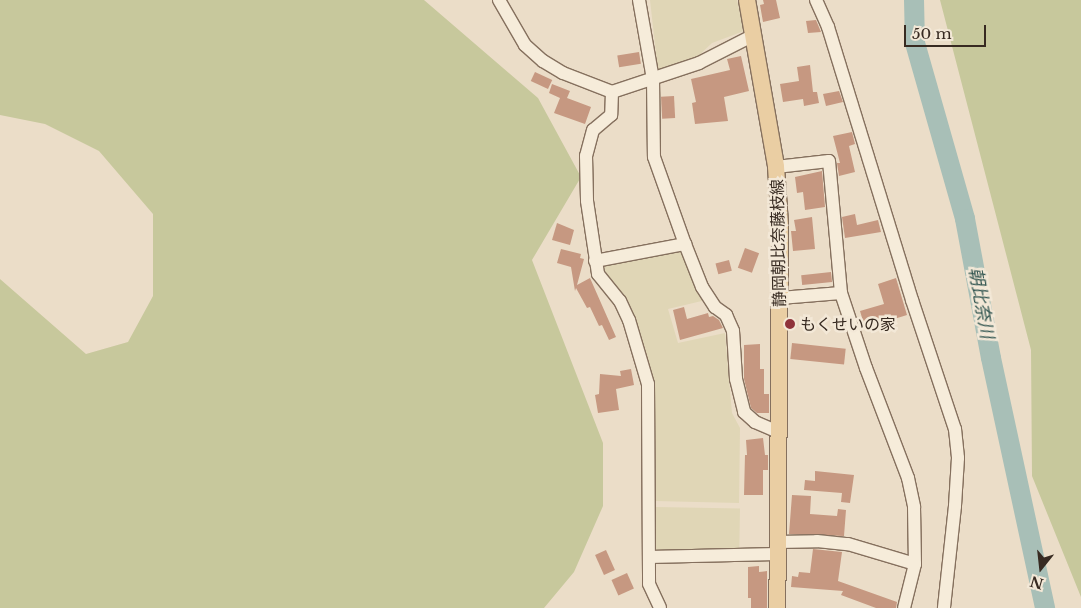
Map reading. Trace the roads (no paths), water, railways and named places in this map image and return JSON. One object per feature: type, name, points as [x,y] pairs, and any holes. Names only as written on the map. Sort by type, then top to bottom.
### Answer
[{"type":"main road","name":"静岡朝比奈藤枝線","points":[[747,0],[776,167],[780,224],[777,608]]},
{"type":"street","points":[[499,0],[525,45],[536,55],[562,73],[612,92],[699,63],[754,35]]},
{"type":"street","points":[[639,0],[653,79],[654,157],[684,244],[702,287],[716,307],[726,315],[733,331],[736,379],[744,412],[755,422],[779,432]]},
{"type":"street","points":[[816,0],[828,26],[912,300],[955,428],[958,458],[956,496],[944,608]]},
{"type":"street","points":[[612,92],[611,115],[593,130],[586,156],[587,201],[598,274],[620,301],[629,320],[648,384],[649,584],[660,608]]},
{"type":"street","points":[[776,167],[829,161],[841,292],[866,368],[908,478],[914,507],[915,564],[904,608]]},
{"type":"street","points":[[595,261],[684,244]]},
{"type":"street","points":[[780,298],[841,292]]},
{"type":"street","points":[[649,556],[778,548],[817,541],[848,544],[915,564]]},
{"type":"waterway","name":"朝比奈川","points":[[914,0],[915,43],[965,219],[991,358],[1045,608]]},
{"type":"place","name":"もくせいの家","points":[[790,324]]}]
